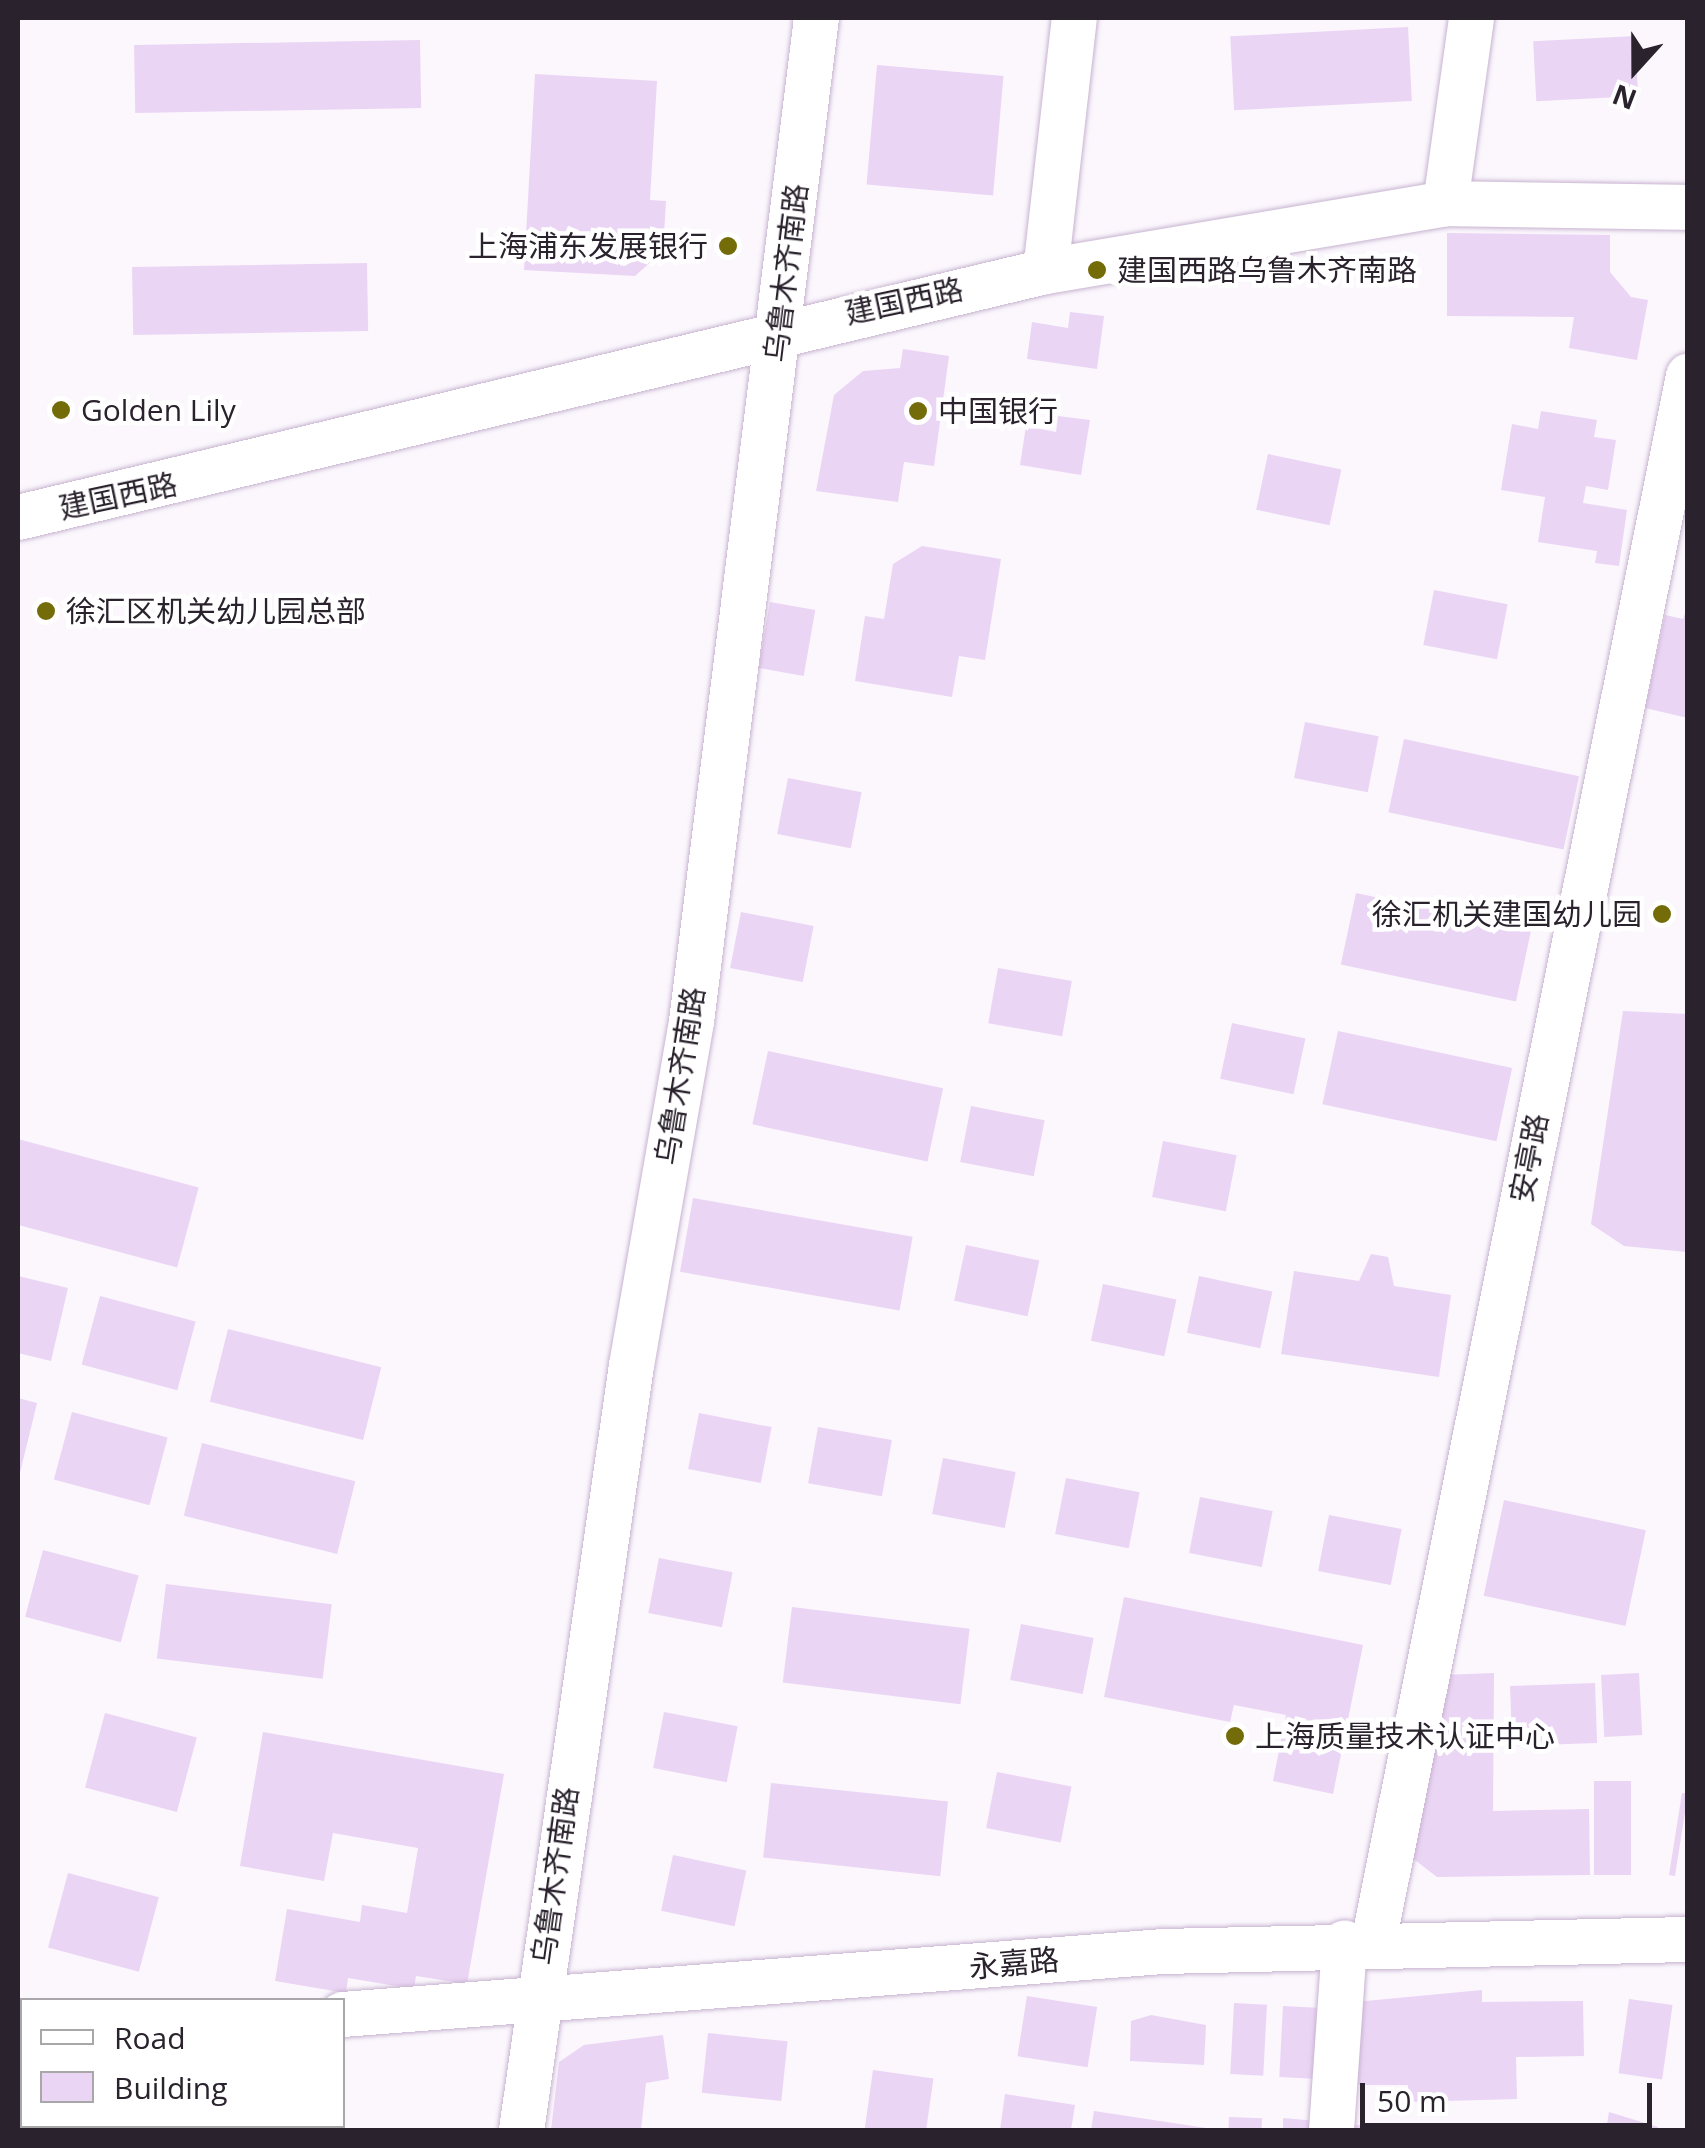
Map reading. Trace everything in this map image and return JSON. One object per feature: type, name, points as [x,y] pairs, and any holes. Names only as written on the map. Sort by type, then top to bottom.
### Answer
[{"type":"street","name":"乌鲁木齐南路","points":[[521,2130],[691,1020],[816,18]]},
{"type":"street","points":[[1045,271],[1074,18]]},
{"type":"street","points":[[1445,203],[1471,18]]},
{"type":"street","name":"建国西路","points":[[18,517],[216,476],[779,329],[1045,271],[1445,203],[1685,196]]},
{"type":"street","name":"安亭路","points":[[1331,2130],[1358,1942],[1688,376]]},
{"type":"street","name":"永嘉路","points":[[345,2014],[1358,1942],[1688,1939]]},
{"type":"building","points":[[1408,27],[1412,101],[1234,110],[1230,36]]},
{"type":"building","points":[[1635,36],[1638,96],[1536,101],[1533,41]]},
{"type":"building","points":[[420,40],[421,108],[135,113],[134,45]]},
{"type":"building","points":[[877,65],[1004,76],[993,196],[867,185]]},
{"type":"building","points":[[535,74],[657,81],[650,200],[666,201],[663,251],[635,276],[524,270]]},
{"type":"building","points":[[1447,233],[1610,235],[1610,272],[1631,297],[1648,300],[1637,360],[1569,348],[1574,317],[1447,316]]},
{"type":"building","points":[[367,263],[368,331],[133,335],[132,267]]},
{"type":"building","points":[[1070,312],[1104,316],[1097,369],[1027,359],[1032,322],[1068,328]]},
{"type":"building","points":[[903,349],[949,356],[934,466],[904,462],[898,502],[816,491],[834,395],[863,371],[900,368]]},
{"type":"building","points":[[1541,411],[1597,420],[1594,437],[1616,440],[1608,490],[1586,486],[1583,503],[1627,510],[1619,566],[1595,563],[1597,551],[1538,542],[1545,497],[1501,490],[1512,424],[1538,429]]},
{"type":"building","points":[[1058,416],[1090,420],[1081,475],[1020,465],[1026,426],[1056,432]]},
{"type":"building","points":[[1268,454],[1341,470],[1330,525],[1256,510]]},
{"type":"building","points":[[922,546],[1001,559],[985,660],[959,656],[952,697],[855,681],[865,616],[884,619],[893,564]]},
{"type":"building","points":[[1434,590],[1508,604],[1497,659],[1423,645]]},
{"type":"building","points":[[770,602],[815,610],[804,676],[758,668]]},
{"type":"building","points":[[1688,605],[1688,718],[1645,708],[1665,615],[1683,619]]},
{"type":"building","points":[[1305,722],[1379,736],[1368,792],[1294,778]]},
{"type":"building","points":[[1404,739],[1579,776],[1563,850],[1388,812]]},
{"type":"building","points":[[788,778],[862,792],[851,848],[777,834]]},
{"type":"building","points":[[1356,893],[1531,930],[1516,1002],[1341,964]]},
{"type":"building","points":[[741,912],[814,926],[803,982],[730,968]]},
{"type":"building","points":[[998,968],[1072,981],[1062,1036],[988,1023]]},
{"type":"building","points":[[1623,1011],[1688,1014],[1687,1252],[1624,1246],[1591,1224]]},
{"type":"building","points":[[1232,1023],[1305,1039],[1294,1094],[1220,1079]]},
{"type":"building","points":[[1338,1031],[1512,1068],[1497,1141],[1322,1104]]},
{"type":"building","points":[[768,1051],[943,1088],[927,1162],[752,1124]]},
{"type":"building","points":[[971,1106],[1045,1120],[1034,1176],[960,1162]]},
{"type":"building","points":[[18,1139],[199,1187],[177,1268],[18,1225]]},
{"type":"building","points":[[1163,1141],[1237,1155],[1226,1211],[1152,1197]]},
{"type":"building","points":[[693,1198],[913,1237],[900,1311],[680,1272]]},
{"type":"building","points":[[966,1245],[1039,1261],[1028,1316],[954,1301]]},
{"type":"building","points":[[1371,1254],[1388,1257],[1394,1286],[1451,1295],[1439,1377],[1281,1354],[1294,1271],[1359,1281]]},
{"type":"building","points":[[18,1276],[68,1288],[51,1361],[18,1353]]},
{"type":"building","points":[[1199,1276],[1272,1292],[1260,1348],[1187,1333]]},
{"type":"building","points":[[1103,1284],[1176,1300],[1164,1356],[1091,1341]]},
{"type":"building","points":[[100,1296],[196,1322],[177,1390],[82,1365]]},
{"type":"building","points":[[228,1329],[381,1367],[363,1440],[210,1402]]},
{"type":"building","points":[[18,1398],[37,1403],[19,1477],[18,1477]]},
{"type":"building","points":[[72,1412],[168,1438],[150,1505],[54,1480]]},
{"type":"building","points":[[699,1413],[772,1427],[761,1483],[688,1469]]},
{"type":"building","points":[[818,1427],[892,1440],[882,1496],[808,1483]]},
{"type":"building","points":[[202,1443],[355,1481],[337,1554],[184,1516]]},
{"type":"building","points":[[943,1458],[1016,1472],[1005,1528],[932,1514]]},
{"type":"building","points":[[1066,1478],[1140,1492],[1129,1548],[1055,1534]]},
{"type":"building","points":[[1200,1497],[1273,1511],[1262,1567],[1189,1553]]},
{"type":"building","points":[[1504,1500],[1646,1530],[1625,1626],[1484,1596]]},
{"type":"building","points":[[1329,1515],[1402,1529],[1391,1585],[1318,1571]]},
{"type":"building","points":[[43,1550],[139,1576],[121,1642],[25,1617]]},
{"type":"building","points":[[659,1558],[733,1572],[722,1627],[648,1613]]},
{"type":"building","points":[[166,1584],[332,1604],[323,1679],[157,1658]]},
{"type":"building","points":[[1124,1597],[1363,1645],[1333,1794],[1273,1781],[1286,1715],[1234,1705],[1230,1722],[1104,1697]]},
{"type":"building","points":[[792,1607],[970,1629],[960,1704],[783,1682]]},
{"type":"building","points":[[1021,1624],[1094,1638],[1083,1694],[1010,1680]]},
{"type":"building","points":[[1494,1673],[1493,1811],[1589,1809],[1590,1875],[1437,1877],[1407,1854],[1443,1675]]},
{"type":"building","points":[[1639,1673],[1642,1735],[1604,1737],[1601,1675]]},
{"type":"building","points":[[1595,1683],[1597,1743],[1512,1746],[1510,1686]]},
{"type":"building","points":[[664,1712],[738,1726],[727,1782],[653,1768]]},
{"type":"building","points":[[105,1713],[197,1738],[177,1812],[85,1787]]},
{"type":"building","points":[[263,1732],[504,1774],[467,1984],[416,1976],[414,1989],[348,1978],[346,1993],[275,1981],[287,1909],[360,1922],[362,1905],[407,1913],[418,1848],[333,1833],[324,1881],[240,1866]]},
{"type":"building","points":[[997,1772],[1072,1787],[1061,1842],[986,1828]]},
{"type":"building","points":[[1594,1781],[1631,1781],[1631,1875],[1594,1875]]},
{"type":"building","points":[[771,1783],[948,1802],[940,1876],[763,1858]]},
{"type":"building","points":[[1682,1793],[1688,1794],[1675,1876],[1669,1875]]},
{"type":"building","points":[[673,1855],[746,1871],[735,1926],[661,1911]]},
{"type":"building","points":[[68,1873],[159,1897],[139,1972],[48,1947]]},
{"type":"building","points":[[1482,1990],[1482,2002],[1583,2001],[1584,2056],[1516,2057],[1517,2099],[1408,2102],[1408,2085],[1357,2085],[1355,2002]]},
{"type":"building","points":[[1027,1996],[1097,2007],[1088,2067],[1017,2056]]},
{"type":"building","points":[[1629,1999],[1673,2005],[1662,2079],[1619,2073]]},
{"type":"building","points":[[1234,2003],[1267,2005],[1263,2076],[1230,2074]]},
{"type":"building","points":[[1283,2006],[1317,2008],[1313,2079],[1279,2077]]},
{"type":"building","points":[[1151,2015],[1206,2025],[1204,2065],[1130,2061],[1131,2021]]},
{"type":"building","points":[[708,2033],[788,2041],[781,2101],[702,2093]]},
{"type":"building","points":[[663,2035],[669,2079],[646,2083],[641,2130],[551,2130],[559,2062],[584,2045]]},
{"type":"building","points":[[873,2070],[933,2078],[926,2130],[865,2130]]},
{"type":"building","points":[[1005,2094],[1075,2105],[1071,2130],[1000,2130]]},
{"type":"building","points":[[1094,2111],[1206,2128],[1206,2130],[1091,2130]]},
{"type":"building","points":[[1609,2112],[1658,2127],[1657,2130],[1606,2130]]},
{"type":"building","points":[[1229,2117],[1262,2118],[1262,2130],[1229,2130]]},
{"type":"building","points":[[1283,2118],[1317,2121],[1316,2130],[1283,2130]]},
{"type":"building","points":[[1347,2125],[1451,2127],[1451,2130],[1347,2130]]},
{"type":"place","name":"上海浦东发展银行","points":[[728,246]]},
{"type":"place","name":"建国西路乌鲁木齐南路","points":[[1097,270]]},
{"type":"place","name":"Golden Lily","points":[[61,410]]},
{"type":"place","name":"中国银行","points":[[918,411]]},
{"type":"place","name":"徐汇区机关幼儿园总部","points":[[46,611]]},
{"type":"place","name":"徐汇机关建国幼儿园","points":[[1662,914]]},
{"type":"place","name":"上海质量技术认证中心","points":[[1235,1736]]}]
